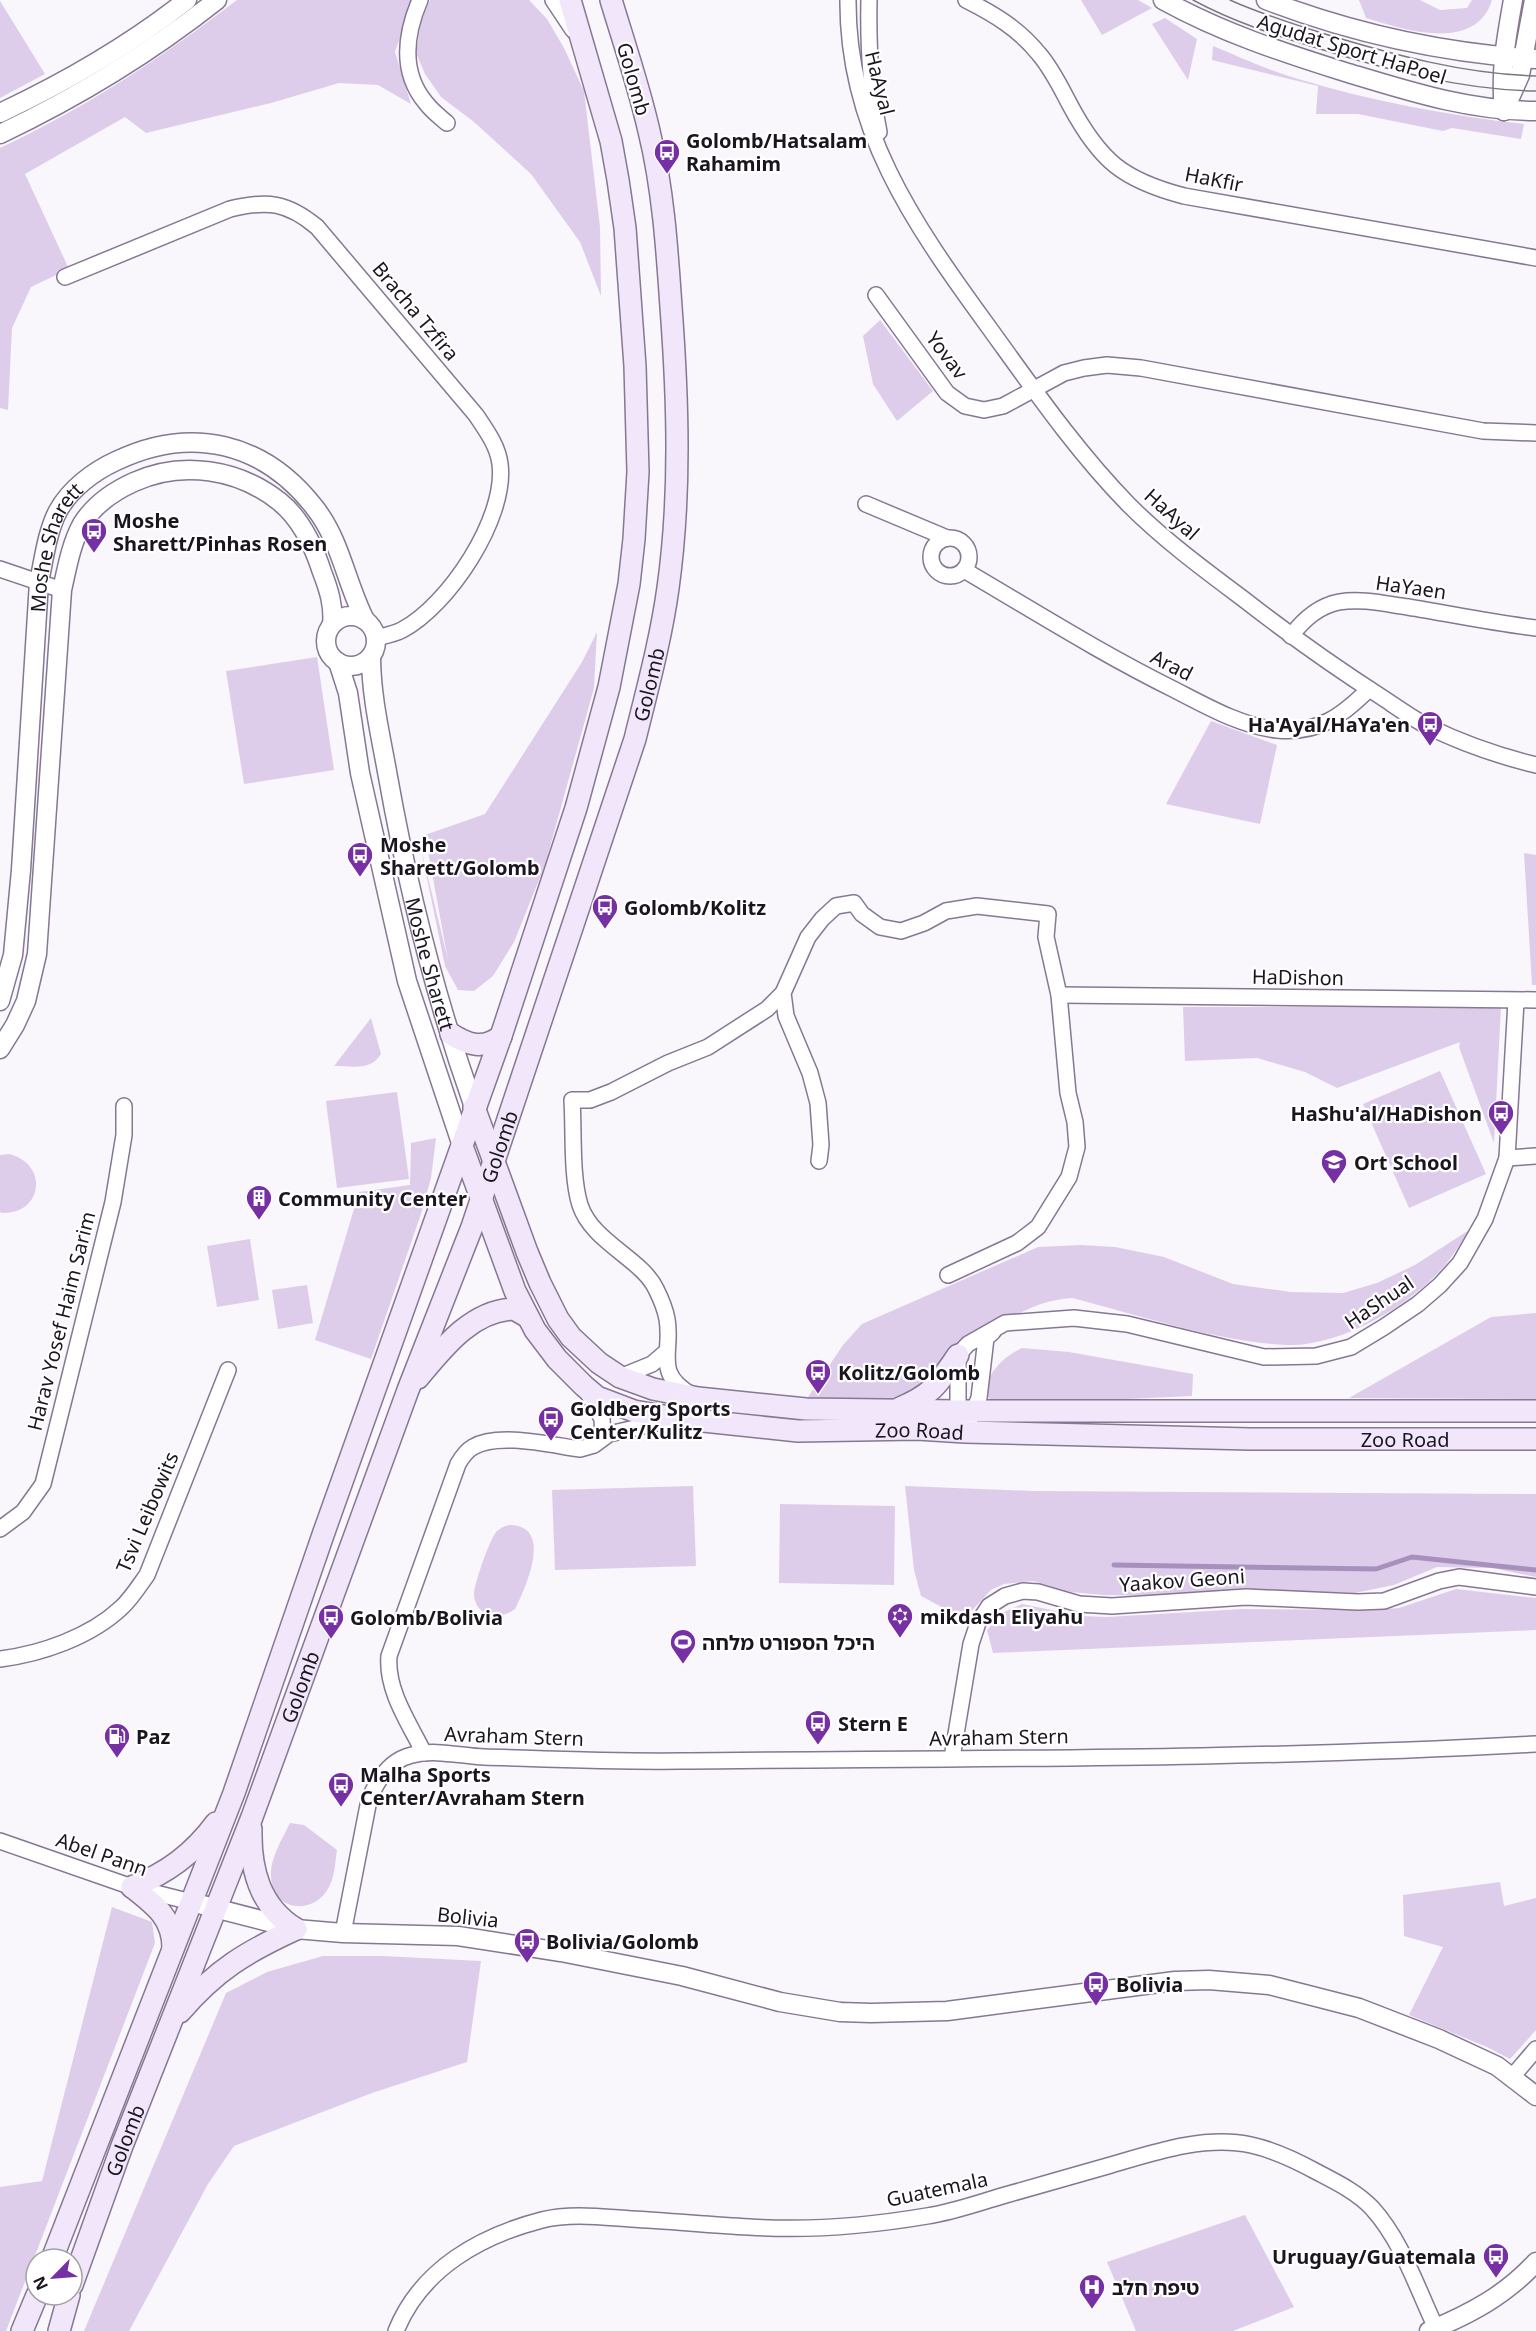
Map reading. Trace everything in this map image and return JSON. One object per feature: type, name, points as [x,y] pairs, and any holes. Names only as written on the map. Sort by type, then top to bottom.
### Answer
[{"type":"main road","name":"Golomb","points":[[57,2247],[234,1793],[324,1532],[501,1036],[576,808],[618,646],[634,539],[638,472],[635,366],[625,228],[611,141],[570,0]]},
{"type":"main road","name":"Golomb","points":[[84,2252],[122,2146],[252,1817],[408,1389],[480,1200],[634,739],[664,613],[674,543],[678,473],[675,364],[664,224],[650,131],[611,0]]},
{"type":"main road","points":[[450,1034],[469,1044],[478,1045],[494,1042],[501,1036]]},
{"type":"main road","name":"Moshe Sharett","points":[[474,1107],[494,1160]]},
{"type":"main road","name":"Zoo Road","points":[[462,1146],[480,1200],[528,1317],[557,1359],[584,1386],[597,1397],[634,1411],[675,1418],[798,1431],[917,1429],[1250,1439],[1536,1439]]},
{"type":"main road","name":"Zoo Road","points":[[494,1160],[540,1283],[558,1319],[585,1350],[620,1377],[653,1389],[698,1398],[806,1409],[1536,1411]]},
{"type":"main road","points":[[408,1389],[455,1337],[480,1318],[505,1309],[514,1309],[528,1317]]},
{"type":"main road","points":[[896,1409],[919,1400],[936,1388],[958,1355]]},
{"type":"main road","points":[[173,1948],[171,1928],[166,1920],[153,1904],[132,1887],[168,1871],[185,1857],[204,1839],[234,1793]]},
{"type":"main road","points":[[252,1817],[251,1850],[258,1882],[277,1916],[296,1929]]},
{"type":"main road","points":[[170,2024],[222,1969],[262,1945],[296,1929]]},
{"type":"main road","points":[[22,2331],[32,2307]]},
{"type":"main road","points":[[59,2331],[66,2307]]},
{"type":"street","points":[[0,134],[103,80],[177,32],[217,0]]},
{"type":"street","points":[[420,0],[411,21],[407,63],[414,85],[426,104],[447,123]]},
{"type":"street","points":[[553,0],[584,48]]},
{"type":"street","name":"HaAyal","points":[[848,0],[850,48],[866,119],[888,173],[908,211],[932,248],[1035,390],[1129,505],[1185,554],[1291,636],[1369,689],[1426,725],[1463,742],[1486,752],[1536,765]]},
{"type":"street","name":"HaAyal","points":[[869,0],[868,57],[872,97],[888,173]]},
{"type":"street","name":"HaKfir","points":[[966,0],[998,17],[1025,38],[1041,56],[1091,143],[1121,170],[1141,182],[1184,196],[1536,258]]},
{"type":"street","name":"Agudat Sport HaPoel","points":[[1162,0],[1229,33],[1276,50],[1442,101],[1504,111],[1536,111]]},
{"type":"street","name":"Agudat Sport HaPoel","points":[[1266,0],[1338,24],[1391,38],[1502,56],[1530,58]]},
{"type":"street","points":[[1504,111],[1502,56],[1513,0]]},
{"type":"street","points":[[1504,111],[1530,58],[1534,0]]},
{"type":"street","points":[[0,113],[95,63],[182,4]]},
{"type":"street","name":"Bracha Tzfira","points":[[65,277],[230,209],[257,203],[280,205],[302,214],[325,236],[476,415],[490,437],[500,462],[501,486],[484,538],[461,573],[418,619],[373,647]]},
{"type":"street","name":"Yovav","points":[[876,295],[947,393],[965,406],[984,410],[1003,406],[1035,390]]},
{"type":"street","points":[[1035,390],[1064,373],[1107,365],[1164,372],[1483,431],[1536,434]]},
{"type":"street","name":"Moshe Sharett","points":[[0,1001],[13,955],[18,906],[39,582],[58,511],[81,484],[96,472],[135,452],[170,443],[204,442],[249,453],[274,467],[314,507],[338,548],[352,593],[365,620]]},
{"type":"street","name":"Moshe Sharett","points":[[0,1049],[26,1001],[37,954],[62,590],[72,550],[82,525],[94,509],[112,494],[145,477],[181,469],[202,469],[238,479],[279,502],[292,514],[312,545],[331,598],[332,625]]},
{"type":"street","points":[[866,504],[947,538],[960,541],[967,550],[968,564],[964,570],[952,576],[946,576],[935,570],[931,558],[934,546],[947,538]]},
{"type":"street","points":[[0,569],[62,590]]},
{"type":"street","name":"Arad","points":[[964,570],[1134,670],[1214,710],[1253,724],[1277,730],[1307,728],[1329,722],[1344,713],[1369,689]]},
{"type":"street","name":"HaYaen","points":[[1291,636],[1313,613],[1338,602],[1370,602],[1466,616],[1492,623],[1536,628]]},
{"type":"street","points":[[345,617],[357,617],[365,620],[372,628],[373,647],[362,664],[354,666],[338,663],[330,655],[326,636],[332,625],[345,617]]},
{"type":"street","name":"Moshe Sharett","points":[[373,647],[375,703],[397,827],[419,923],[450,1034],[474,1107]]},
{"type":"street","name":"Moshe Sharett","points":[[338,663],[348,693],[363,784],[407,981],[462,1146]]},
{"type":"street","points":[[698,1398],[682,1389],[668,1372],[666,1352],[668,1320],[654,1285],[603,1238],[581,1207],[577,1188],[572,1100],[590,1100],[611,1092],[668,1063],[708,1047],[766,1009],[783,993],[808,937],[836,906],[854,903],[862,914],[880,927],[901,931],[924,923],[946,911],[977,906],[1048,914],[1046,937],[1059,994],[1068,1093],[1075,1122],[1077,1147],[1069,1177],[1038,1227],[1017,1243],[948,1275]]},
{"type":"street","points":[[783,993],[786,1016],[810,1073],[818,1103],[821,1145],[819,1161]]},
{"type":"street","name":"HaDishon","points":[[1059,994],[1536,1000]]},
{"type":"street","name":"HaShual","points":[[958,1355],[968,1344],[1005,1323],[1074,1318],[1127,1324],[1264,1357],[1316,1356],[1351,1347],[1418,1304],[1440,1285],[1460,1263],[1485,1220],[1507,1158],[1516,1001]]},
{"type":"street","name":"Harav Yosef Haim Sarim","points":[[0,1529],[23,1512],[43,1484],[112,1202],[124,1135],[124,1106]]},
{"type":"street","points":[[1507,1158],[1536,1156]]},
{"type":"street","points":[[966,1410],[979,1398],[983,1380],[983,1348],[986,1338],[1005,1323]]},
{"type":"street","points":[[620,1377],[652,1364],[666,1352]]},
{"type":"street","points":[[958,1355],[966,1410],[965,1432]]},
{"type":"street","name":"Tsvi Leibowits","points":[[0,1659],[43,1650],[80,1635],[121,1608],[136,1591],[147,1575],[228,1370]]},
{"type":"street","points":[[584,1386],[602,1419],[603,1437]]},
{"type":"street","points":[[424,1753],[392,1688],[388,1670],[389,1656],[458,1464],[464,1454],[473,1447],[492,1440],[580,1449],[594,1445],[603,1437],[675,1418]]},
{"type":"street","name":"Yaakov Geoni","points":[[952,1758],[971,1644],[978,1623],[989,1606],[1005,1596],[1023,1591],[1038,1592],[1079,1604],[1113,1606],[1246,1597],[1358,1602],[1384,1601],[1439,1581],[1460,1577],[1536,1587]]},
{"type":"street","name":"Avraham Stern","points":[[343,1933],[369,1800],[376,1781],[394,1764],[409,1755],[424,1753],[658,1762],[1407,1751],[1536,1744]]},
{"type":"street","name":"Abel Pann","points":[[0,1841],[132,1887],[191,1902]]},
{"type":"street","name":"Bolivia","points":[[191,1902],[296,1929],[343,1933],[458,1936],[616,1962],[813,2008],[861,2013],[946,2011],[1175,1981],[1209,1980],[1269,1985],[1349,2005],[1449,2043],[1497,2066],[1536,2096]]},
{"type":"street","points":[[1512,2076],[1536,2049]]},
{"type":"street","name":"Guatemala","points":[[396,2331],[411,2301],[446,2264],[464,2251],[495,2236],[546,2219],[599,2216],[750,2228],[803,2229],[878,2223],[931,2216],[956,2210],[1173,2148],[1223,2142],[1249,2145],[1309,2167],[1347,2188],[1371,2207],[1398,2246],[1433,2330]]},
{"type":"street","points":[[1433,2330],[1492,2301],[1527,2273],[1536,2262]]},
{"type":"shaded area","points":[[237,0],[413,0],[395,52],[411,104],[378,85],[339,83],[271,103],[146,133],[125,117],[25,174],[69,269],[31,287],[12,328],[8,410],[0,408],[0,148],[63,116],[123,80]]},
{"type":"shaded area","points":[[430,0],[529,0],[547,19],[564,48],[584,91],[600,227],[601,296],[580,242],[531,174],[474,122],[441,97],[425,74],[416,53],[421,22]]},
{"type":"shaded area","points":[[1081,0],[1138,0],[1152,8],[1102,35]]},
{"type":"shaded area","points":[[1359,0],[1420,0],[1440,10],[1467,8],[1472,0],[1492,0],[1484,16],[1471,27],[1455,32],[1437,33],[1399,28],[1366,18]]},
{"type":"shaded area","points":[[0,1],[45,74],[0,98]]},
{"type":"shaded area","points":[[1165,18],[1197,39],[1188,80],[1152,24]]},
{"type":"shaded area","points":[[1213,46],[1285,75],[1351,94],[1437,112],[1524,124],[1521,139],[1452,128],[1443,131],[1358,114],[1316,114],[1318,86],[1212,60]]},
{"type":"shaded area","points":[[880,320],[933,391],[897,421],[873,384],[863,336]]},
{"type":"shaded area","points":[[597,632],[594,688],[545,865],[514,942],[493,976],[474,991],[458,990],[445,966],[420,844],[448,960],[425,835],[485,814],[582,662]]},
{"type":"shaded area","points":[[317,657],[334,770],[244,784],[226,671]]},
{"type":"shaded area","points":[[1211,721],[1277,745],[1260,824],[1166,804]]},
{"type":"shaded area","points":[[1524,853],[1536,855],[1536,985],[1532,985]]},
{"type":"shaded area","points":[[1183,1007],[1501,1007],[1494,1143],[1459,1047],[1460,1042],[1337,1088],[1305,1072],[1257,1058],[1185,1061]]},
{"type":"shaded area","points":[[371,1018],[381,1054],[372,1063],[366,1065],[334,1066]]},
{"type":"shaded area","points":[[1440,1071],[1486,1174],[1409,1208],[1363,1104]]},
{"type":"shaded area","points":[[397,1092],[409,1179],[337,1188],[326,1101]]},
{"type":"shaded area","points":[[436,1138],[431,1178],[421,1214],[371,1359],[315,1340],[359,1192],[410,1185],[411,1143]]},
{"type":"shaded area","points":[[9,1154],[22,1159],[31,1168],[36,1188],[26,1206],[16,1211],[2,1213],[0,1212],[0,1155]]},
{"type":"shaded area","points":[[1469,1230],[1446,1264],[1415,1294],[1374,1320],[1330,1339],[1308,1344],[1287,1345],[1234,1339],[1179,1327],[1072,1298],[1043,1303],[1017,1315],[993,1330],[924,1383],[899,1396],[864,1406],[806,1400],[843,1345],[862,1324],[1038,1247],[1081,1245],[1115,1247],[1164,1257],[1233,1284],[1291,1292],[1343,1293],[1377,1283],[1415,1265]]},
{"type":"shaded area","points":[[250,1239],[259,1300],[217,1307],[207,1246]]},
{"type":"shaded area","points":[[307,1285],[313,1323],[278,1329],[272,1290]]},
{"type":"shaded area","points":[[1536,1313],[1536,1399],[1349,1398],[1491,1317]]},
{"type":"shaded area","points":[[1022,1348],[1069,1352],[1193,1374],[1192,1396],[994,1405],[986,1394],[984,1386],[992,1373],[1009,1355]]},
{"type":"shaded area","points":[[693,1486],[696,1566],[555,1570],[552,1490]]},
{"type":"shaded area","points":[[905,1486],[1033,1491],[1536,1494],[1536,1577],[1492,1568],[1437,1567],[1394,1585],[1355,1593],[1266,1592],[1175,1596],[1071,1592],[1033,1581],[1004,1584],[991,1590],[964,1619],[921,1596],[914,1570]]},
{"type":"shaded area","points":[[780,1504],[895,1506],[894,1585],[779,1583]]},
{"type":"shaded area","points":[[509,1525],[523,1528],[530,1535],[534,1546],[530,1573],[515,1609],[502,1615],[489,1615],[478,1607],[475,1601],[475,1588],[490,1543],[498,1530]]},
{"type":"shaded area","points":[[1456,1589],[1536,1598],[1536,1630],[993,1653],[987,1630],[1004,1612],[1022,1604],[1081,1616],[1107,1617],[1243,1609],[1370,1610],[1399,1608]]},
{"type":"shaded area","points":[[290,1823],[304,1825],[337,1850],[334,1874],[329,1887],[314,1903],[304,1906],[286,1903],[278,1897],[273,1888],[271,1869]]},
{"type":"shaded area","points":[[1500,1882],[1504,1906],[1536,1898],[1536,2030],[1510,2059],[1487,2047],[1409,2015],[1443,1947],[1404,1936],[1403,1895]]},
{"type":"shaded area","points":[[112,1907],[152,1922],[155,1943],[38,2247],[24,2247],[24,2284],[6,2331],[0,2331],[0,2187],[42,2181]]},
{"type":"shaded area","points":[[323,1956],[382,1956],[481,1961],[467,2062],[372,2093],[234,2146],[208,2184],[129,2331],[84,2331],[226,1993],[267,1972]]},
{"type":"shaded area","points":[[1245,2215],[1294,2307],[1233,2331],[1136,2331],[1107,2262]]},
{"type":"waterway","points":[[1114,1565],[1376,1569],[1412,1557],[1536,1570]]},
{"type":"tram line","points":[[1193,0],[1223,15],[1269,33],[1371,64],[1452,83],[1536,91]]},
{"type":"tram line","points":[[1230,0],[1301,26],[1403,56],[1482,72],[1536,76]]},
{"type":"place","name":"Golomb/Hatsalam Rahamim","points":[[667,175]]},
{"type":"place","name":"Moshe Sharett/Pinhas Rosen","points":[[94,554]]},
{"type":"place","name":"Ha'Ayal/HaYa'en","points":[[1430,747]]},
{"type":"place","name":"Moshe Sharett/Golomb","points":[[360,878]]},
{"type":"place","name":"Golomb/Kolitz","points":[[605,930]]},
{"type":"place","name":"HaShu'al/HaDishon","points":[[1501,1136]]},
{"type":"place","name":"Ort School","points":[[1334,1185]]},
{"type":"place","name":"Community Center","points":[[259,1221]]},
{"type":"place","name":"Kolitz/Golomb","points":[[818,1395]]},
{"type":"place","name":"Goldberg Sports Center/Kulitz","points":[[551,1442]]},
{"type":"place","name":"mikdash Eliyahu","points":[[900,1639]]},
{"type":"place","name":"Golomb/Bolivia","points":[[331,1640]]},
{"type":"place","name":"היכל הספורט מלחה","points":[[683,1665]]},
{"type":"place","name":"Stern E","points":[[818,1746]]},
{"type":"place","name":"Paz","points":[[117,1759]]},
{"type":"place","name":"Malha Sports Center/Avraham Stern","points":[[341,1808]]},
{"type":"place","name":"Bolivia/Golomb","points":[[527,1964]]},
{"type":"place","name":"Bolivia","points":[[1096,2007]]},
{"type":"place","name":"Uruguay/Guatemala","points":[[1496,2279]]},
{"type":"place","name":"טיפת חלב","points":[[1092,2310]]}]
